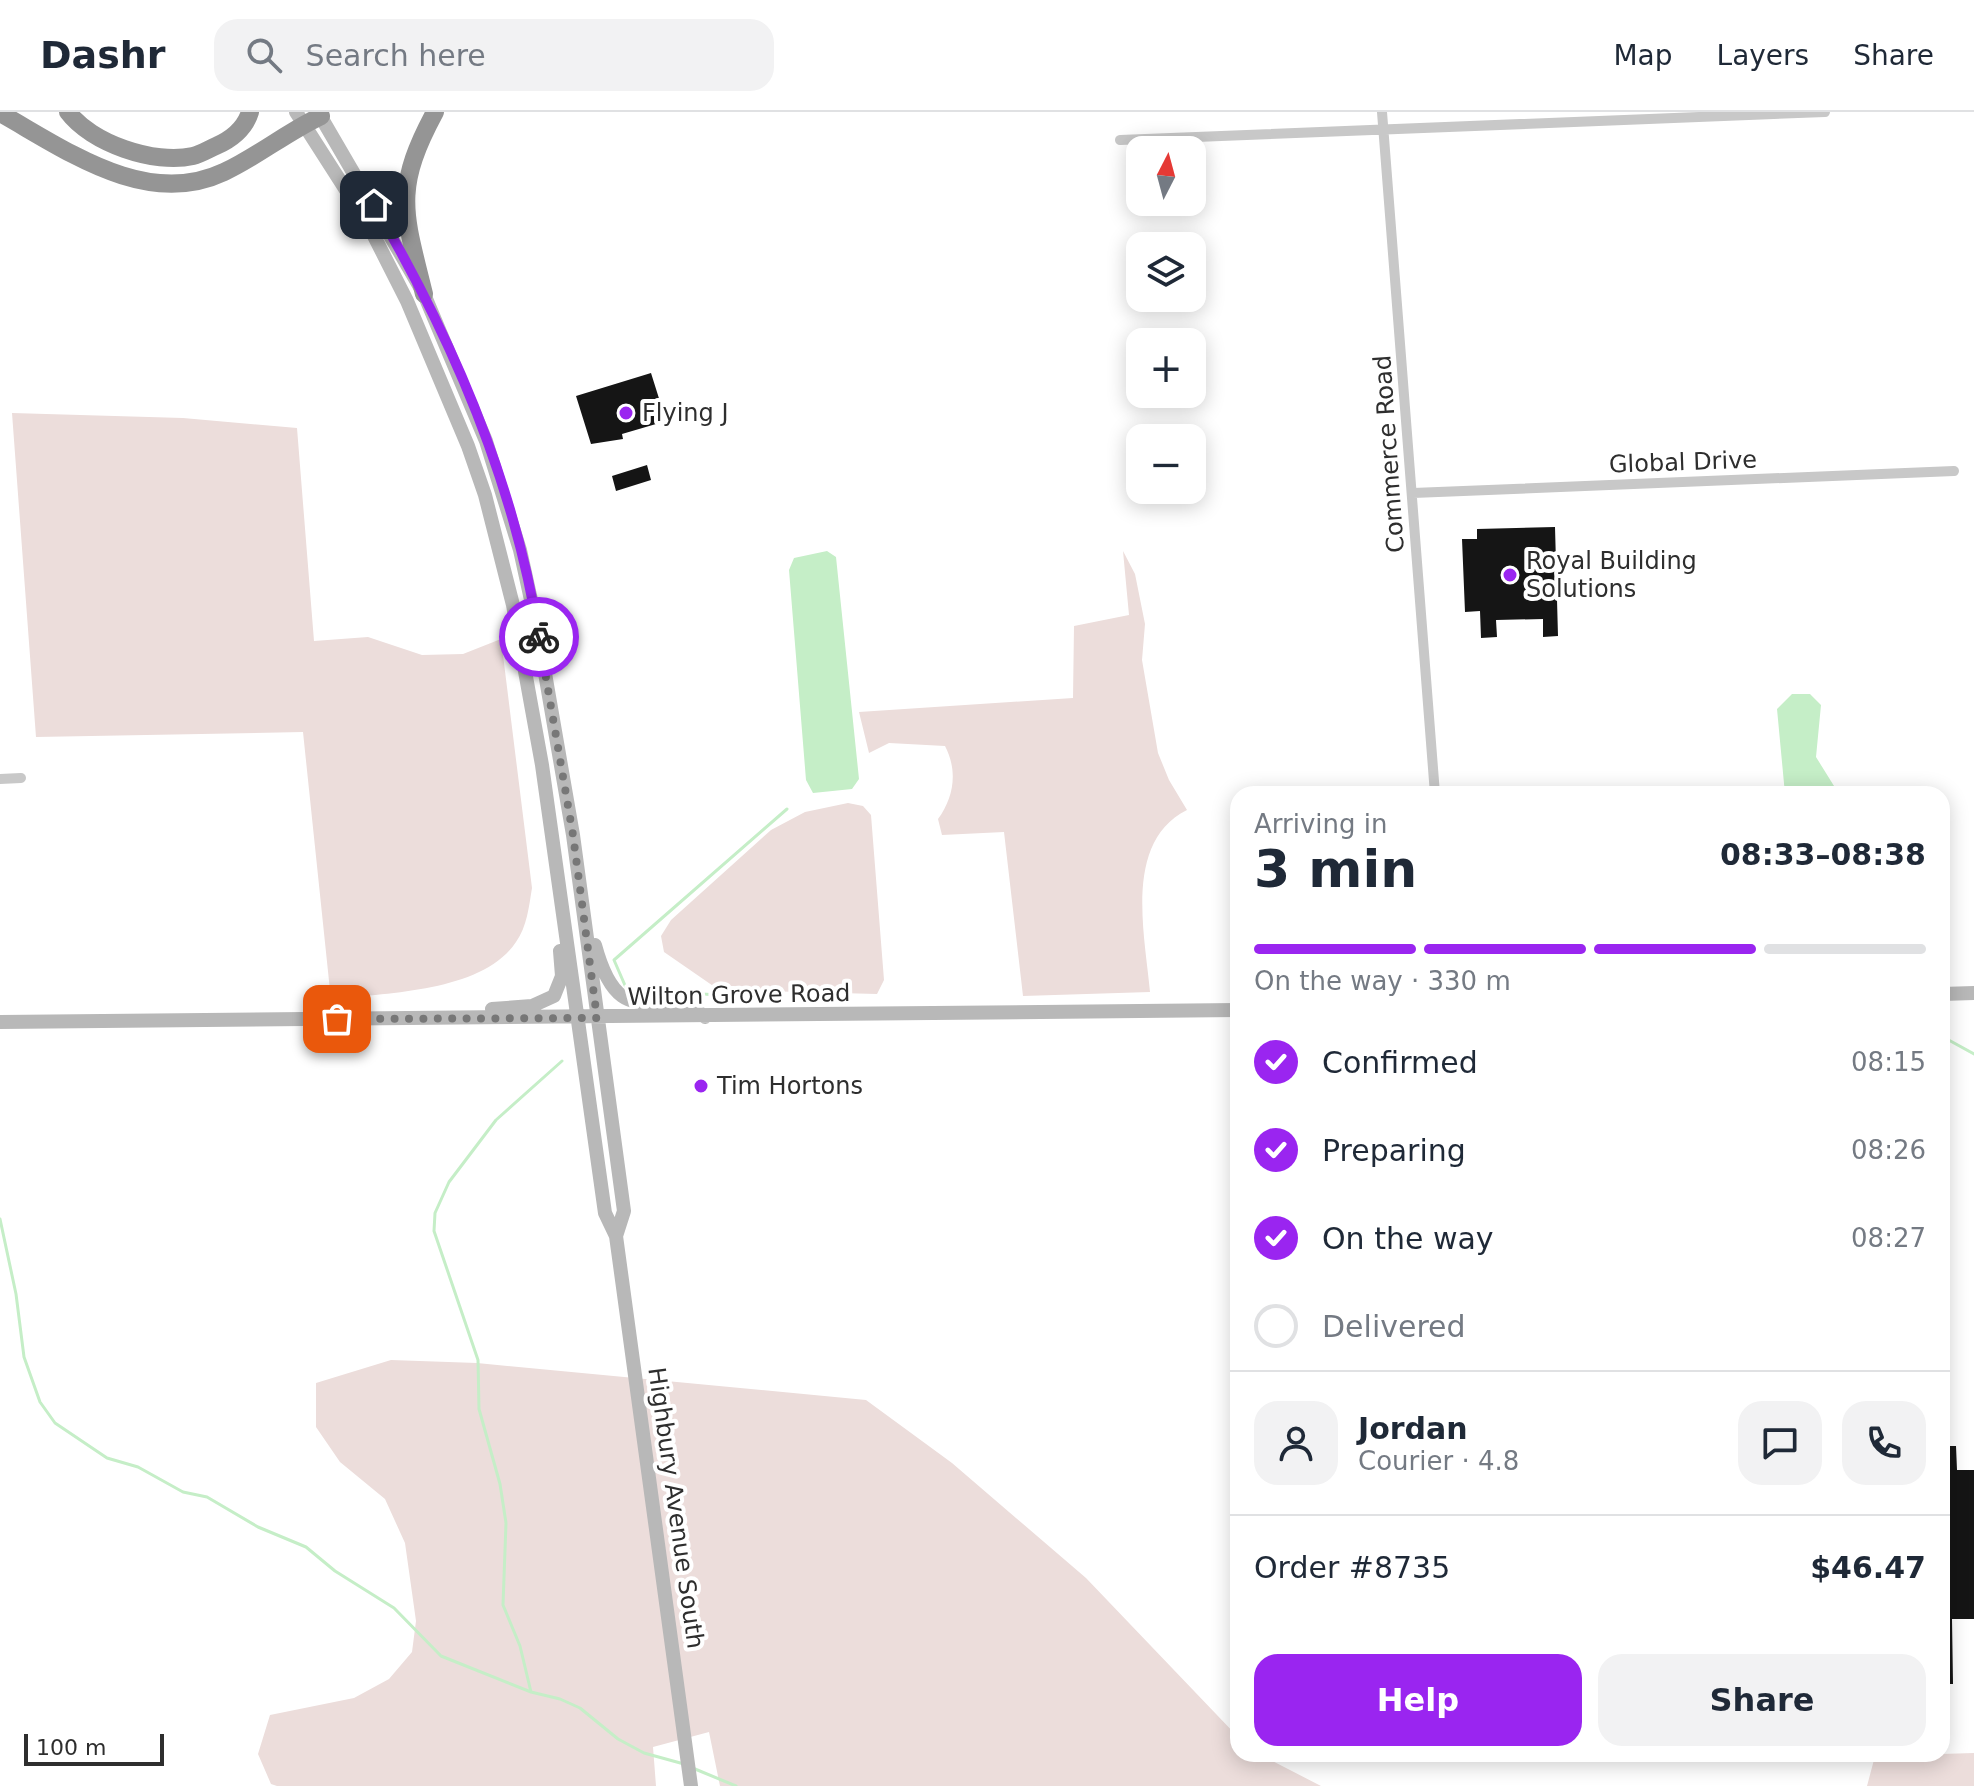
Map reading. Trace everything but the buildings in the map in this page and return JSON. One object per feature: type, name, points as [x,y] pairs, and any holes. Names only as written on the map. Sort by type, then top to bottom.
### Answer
[{"type":"highway","points":[[68,112],[79,127],[147,156],[192,156],[225,142],[246,124],[250,112]]},
{"type":"highway","points":[[424,294],[404,204],[414,155],[435,112]]},
{"type":"highway","points":[[0,113],[105,170],[173,185],[223,173],[299,118],[319,114]]},
{"type":"main road","name":"Highbury Avenue South","points":[[319,114],[424,294],[486,441],[529,586],[561,761],[624,1211],[616,1236]]},
{"type":"main road","name":"Highbury Avenue South","points":[[299,118],[369,226],[407,301],[468,446],[485,495],[525,663],[554,844],[560,907],[605,1213],[616,1236],[691,1786]]},
{"type":"main road","points":[[582,904],[606,978],[614,990],[638,1003],[683,1005],[696,1009],[706,1017]]},
{"type":"main road","points":[[398,1018],[442,1011],[532,1006],[554,996],[562,976],[560,907]]},
{"type":"main road","points":[[1950,994],[1974,993]]},
{"type":"main road","name":"Wilton Grove Road","points":[[0,1022],[1230,1010]]},
{"type":"street","name":"Commerce Road","points":[[1382,112],[1434,786]]},
{"type":"street","points":[[1120,140],[1825,112]]},
{"type":"street","name":"Global Drive","points":[[1413,493],[1954,471]]},
{"type":"street","points":[[0,779],[21,778]]},
{"type":"shaded area","points":[[12,413],[183,418],[297,428],[314,641],[368,637],[422,655],[463,654],[501,639],[532,888],[523,930],[501,959],[457,981],[405,992],[331,1000],[303,732],[36,737]]},
{"type":"shaded area","points":[[827,551],[836,557],[859,779],[852,789],[813,793],[806,780],[789,570],[794,558]]},
{"type":"shaded area","points":[[1123,551],[1135,574],[1145,624],[1142,660],[1158,753],[1169,780],[1187,810],[1167,825],[1154,844],[1146,867],[1143,918],[1150,992],[1023,996],[1004,832],[942,835],[938,819],[951,793],[953,774],[945,746],[889,743],[869,753],[859,712],[1073,698],[1074,626],[1129,615]]},
{"type":"shaded area","points":[[1792,694],[1810,694],[1821,705],[1816,757],[1834,786],[1784,786],[1777,709]]},
{"type":"shaded area","points":[[848,803],[863,806],[871,815],[884,980],[877,994],[719,990],[664,952],[661,936],[671,920],[771,830],[805,812]]},
{"type":"shaded area","points":[[391,1360],[477,1363],[866,1400],[952,1463],[1086,1578],[1230,1729],[1230,1762],[1274,1762],[1321,1786],[720,1786],[709,1732],[653,1747],[656,1786],[271,1784],[258,1754],[270,1715],[354,1698],[389,1679],[412,1652],[416,1621],[405,1543],[385,1499],[340,1462],[316,1427],[316,1383]]},
{"type":"shaded area","points":[[1974,1753],[1974,1786],[1867,1786],[1873,1762],[1950,1762],[1950,1754]]},
{"type":"waterway","points":[[758,997],[627,990],[614,960],[787,809]]},
{"type":"waterway","points":[[1950,1041],[1974,1054]]},
{"type":"waterway","points":[[531,1692],[520,1646],[503,1605],[506,1523],[500,1484],[479,1409],[478,1360],[434,1231],[435,1213],[449,1182],[496,1120],[562,1061]]},
{"type":"waterway","points":[[0,1219],[16,1294],[24,1357],[40,1402],[55,1423],[107,1458],[138,1467],[183,1492],[207,1497],[258,1527],[306,1547],[335,1571],[394,1608],[441,1656],[531,1692],[560,1699],[580,1708],[618,1739],[644,1753],[684,1764]]},
{"type":"waterway","points":[[695,1769],[736,1786]]},
{"type":"way so far","points":[[337,1019],[597,1018],[573,835],[539,637]]},
{"type":"place","name":"Flying J","points":[[626,413]]},
{"type":"place","name":"Royal Building Solutions","points":[[1510,575]]},
{"type":"place","name":"Tim Hortons","points":[[701,1086]]},
{"type":"route","points":[[374,205],[424,294],[486,441],[520,550],[539,637]]}]
